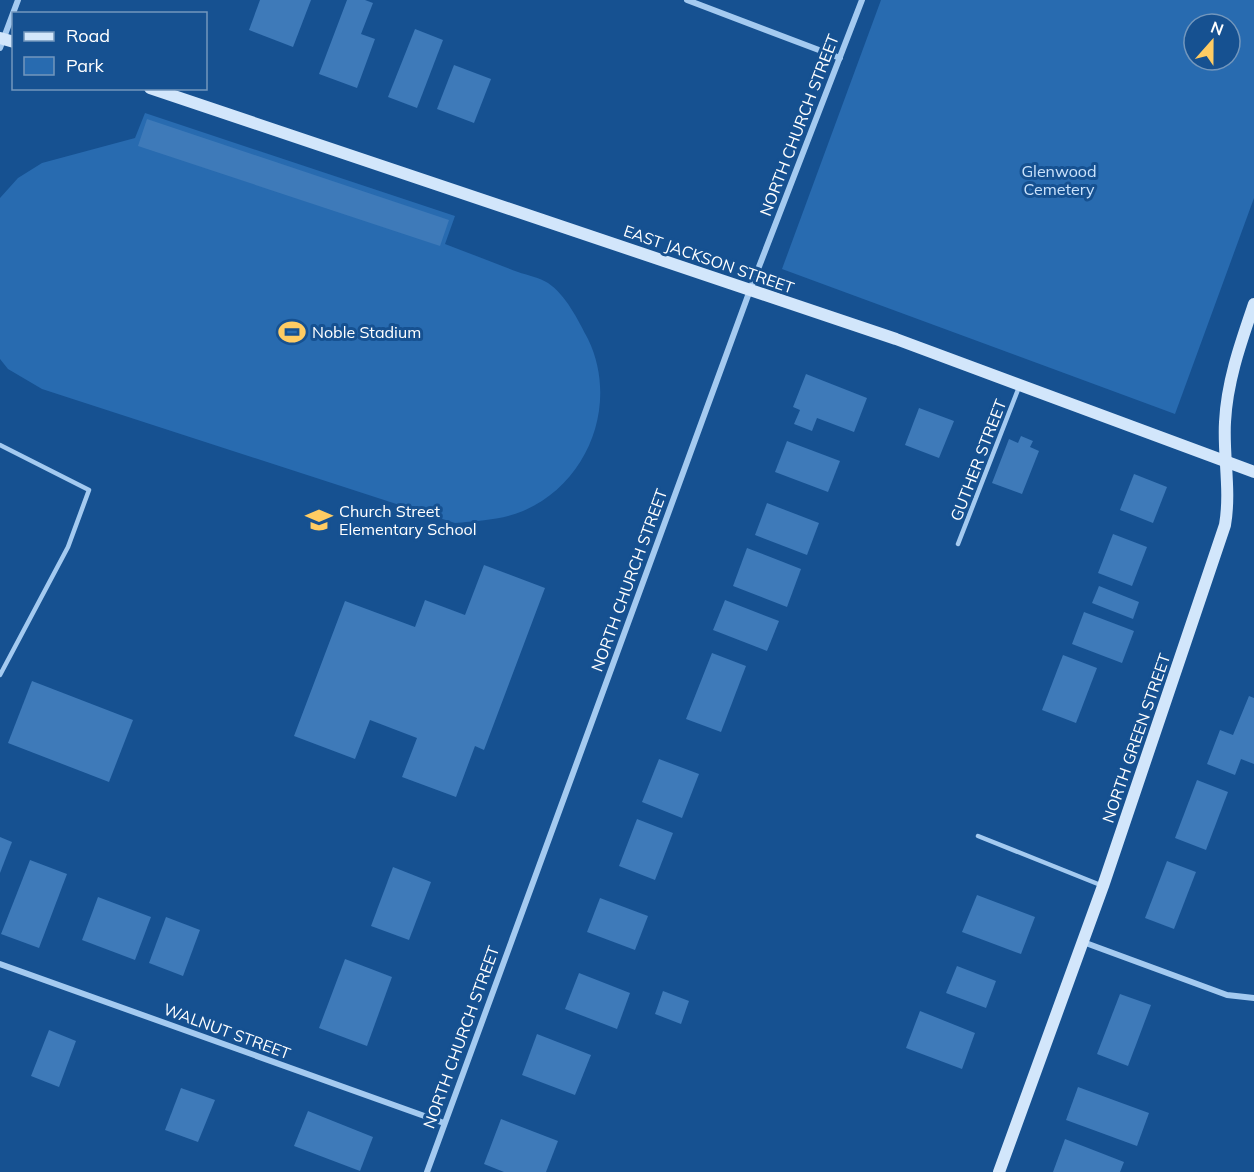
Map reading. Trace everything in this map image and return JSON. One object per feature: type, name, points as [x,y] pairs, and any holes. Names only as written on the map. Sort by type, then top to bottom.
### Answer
[{"type":"street","points":[[687,0],[840,58]]},
{"type":"street","name":"NORTH CHURCH STREET","points":[[427,1172],[750,290],[862,0]]},
{"type":"street","points":[[4,42],[12,18]]},
{"type":"street","name":"EAST JACKSON STREET","points":[[156,90],[750,290],[1020,385],[1254,472]]},
{"type":"street","name":"NORTH GREEN STREET","points":[[999,1172],[1103,886],[1225,525],[1228,506],[1227,400],[1254,304]]},
{"type":"street","points":[[1083,942],[1227,995],[1254,998]]},
{"type":"street","name":"WALNUT STREET","points":[[0,964],[444,1123]]},
{"type":"lane","name":"GUTHER STREET","points":[[958,544],[1020,385]]},
{"type":"lane","points":[[0,445],[89,490],[68,547],[0,675]]},
{"type":"lane","points":[[0,655],[7,658]]},
{"type":"lane","points":[[978,836],[1103,886]]},
{"type":"green space","name":"Glenwood Cemetery","points":[[881,0],[1254,0],[1254,198],[1175,414],[782,269]]},
{"type":"green space","name":"Noble Stadium","points":[[145,113],[455,216],[445,244],[541,280],[554,288],[571,308],[588,339],[597,364],[600,389],[598,414],[592,438],[581,461],[565,481],[546,498],[523,511],[481,521],[455,523],[42,389],[8,369],[0,359],[0,198],[18,178],[42,163],[135,138]]},
{"type":"building","points":[[260,0],[311,0],[293,47],[249,30]]},
{"type":"building","points":[[347,0],[365,0],[373,3],[361,34],[375,39],[357,88],[319,74]]},
{"type":"building","points":[[415,29],[443,40],[417,108],[388,97]]},
{"type":"building","points":[[454,65],[491,79],[474,123],[437,109]]},
{"type":"building","points":[[147,119],[449,220],[440,246],[138,146]]},
{"type":"building","points":[[806,374],[867,398],[854,432],[817,418],[812,431],[794,424],[800,410],[793,407]]},
{"type":"building","points":[[919,408],[954,421],[939,458],[905,445]]},
{"type":"building","points":[[1021,436],[1033,441],[1030,447],[1039,451],[1022,494],[992,483],[1009,439],[1018,443]]},
{"type":"building","points":[[787,441],[840,461],[828,492],[775,472]]},
{"type":"building","points":[[1134,474],[1167,487],[1153,523],[1120,510]]},
{"type":"building","points":[[767,503],[819,523],[807,555],[755,535]]},
{"type":"building","points":[[1113,534],[1147,547],[1132,586],[1098,573]]},
{"type":"building","points":[[747,548],[801,569],[787,607],[733,586]]},
{"type":"building","points":[[484,565],[545,588],[484,750],[475,746],[456,797],[402,777],[417,738],[370,720],[355,759],[294,736],[345,601],[415,627],[425,600],[465,615]]},
{"type":"building","points":[[1099,586],[1139,602],[1133,619],[1092,603]]},
{"type":"building","points":[[725,600],[779,621],[767,651],[713,630]]},
{"type":"building","points":[[1084,612],[1134,631],[1122,663],[1072,644]]},
{"type":"building","points":[[712,653],[746,666],[721,732],[686,719]]},
{"type":"building","points":[[1063,655],[1097,668],[1076,723],[1042,710]]},
{"type":"building","points":[[32,681],[133,720],[109,782],[8,743]]},
{"type":"building","points":[[1249,696],[1254,698],[1254,764],[1241,759],[1235,775],[1207,764],[1220,730],[1233,735]]},
{"type":"building","points":[[659,759],[699,774],[682,818],[642,802]]},
{"type":"building","points":[[1197,780],[1228,792],[1206,850],[1175,838]]},
{"type":"building","points":[[637,819],[673,833],[655,880],[619,866]]},
{"type":"building","points":[[0,837],[12,842],[0,873]]},
{"type":"building","points":[[30,860],[67,874],[39,948],[1,934]]},
{"type":"building","points":[[1167,861],[1196,872],[1174,929],[1145,918]]},
{"type":"building","points":[[393,867],[431,882],[409,940],[371,926]]},
{"type":"building","points":[[977,895],[1035,917],[1021,954],[962,932]]},
{"type":"building","points":[[98,897],[151,917],[135,960],[82,940]]},
{"type":"building","points":[[600,898],[648,916],[635,950],[587,932]]},
{"type":"building","points":[[166,917],[200,930],[183,976],[149,963]]},
{"type":"building","points":[[345,959],[392,977],[367,1046],[319,1028]]},
{"type":"building","points":[[957,966],[996,981],[986,1008],[946,993]]},
{"type":"building","points":[[579,973],[630,993],[617,1029],[565,1009]]},
{"type":"building","points":[[663,991],[689,1001],[681,1024],[655,1014]]},
{"type":"building","points":[[1120,994],[1151,1005],[1128,1066],[1097,1054]]},
{"type":"building","points":[[920,1011],[975,1033],[962,1069],[906,1048]]},
{"type":"building","points":[[49,1030],[76,1041],[59,1087],[31,1076]]},
{"type":"building","points":[[537,1034],[591,1055],[575,1095],[522,1075]]},
{"type":"building","points":[[1078,1087],[1149,1113],[1137,1146],[1066,1120]]},
{"type":"building","points":[[181,1088],[215,1100],[198,1142],[165,1130]]},
{"type":"building","points":[[308,1111],[373,1137],[360,1171],[294,1146]]},
{"type":"building","points":[[501,1119],[558,1141],[546,1172],[504,1172],[484,1164]]},
{"type":"building","points":[[1065,1139],[1124,1162],[1120,1172],[1053,1172]]},
{"type":"place","name":"Noble Stadium","points":[[292,332]]},
{"type":"place","name":"Church Street Elementary School","points":[[319,520]]}]
